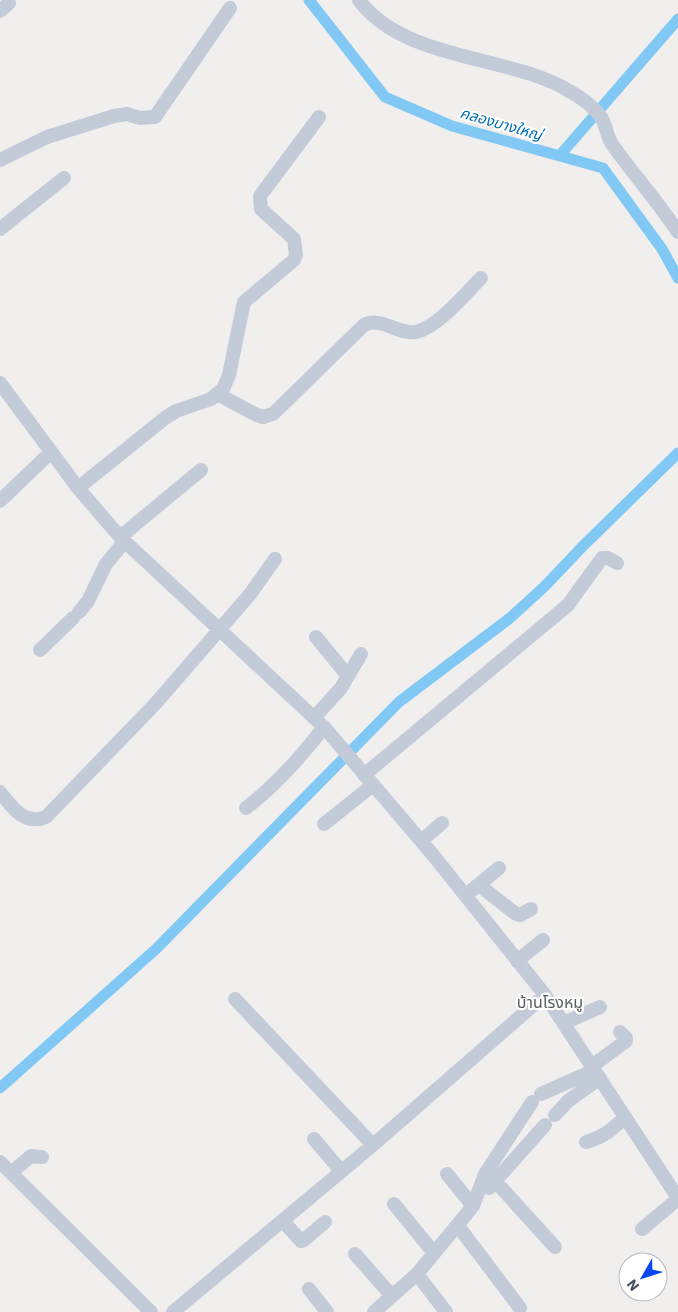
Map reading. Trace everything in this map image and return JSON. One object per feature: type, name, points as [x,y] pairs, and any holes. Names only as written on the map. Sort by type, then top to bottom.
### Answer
[{"type":"street","points":[[359,0],[379,19],[402,34],[425,45],[546,78],[584,101],[600,115],[612,145],[678,232]]},
{"type":"street","points":[[0,160],[47,136],[114,116],[126,114],[140,118],[155,117],[230,8]]},
{"type":"street","points":[[78,488],[171,415],[217,394],[222,389],[229,375],[244,302],[291,265],[296,255],[294,239],[261,209],[260,196],[319,117]]},
{"type":"street","points":[[0,229],[64,178]]},
{"type":"street","points":[[217,394],[257,415],[263,417],[273,414],[364,325],[374,322],[403,332],[422,330],[452,308],[481,278]]},
{"type":"street","points":[[0,383],[78,488],[122,539],[322,726],[421,841],[545,995],[677,1194],[642,1229]]},
{"type":"street","points":[[0,501],[51,452]]},
{"type":"street","points":[[40,650],[76,615],[91,595],[106,564],[122,539],[201,470]]},
{"type":"street","points":[[324,824],[369,780],[568,604],[602,558],[608,558],[617,563]]},
{"type":"street","points":[[0,792],[25,818],[36,821],[46,817],[156,703],[218,628],[251,593],[275,559]]},
{"type":"street","points":[[316,637],[348,676]]},
{"type":"street","points":[[246,808],[276,783],[309,747],[322,726],[334,696],[361,654]]},
{"type":"street","points":[[421,841],[442,823]]},
{"type":"street","points":[[465,896],[499,868]]},
{"type":"street","points":[[479,884],[520,916],[531,909]]},
{"type":"street","points":[[517,961],[543,940]]},
{"type":"street","points":[[174,1312],[373,1145],[545,995]]},
{"type":"street","points":[[235,999],[373,1145]]},
{"type":"street","points":[[564,1023],[600,1007]]},
{"type":"street","points":[[556,1114],[626,1042],[620,1032]]},
{"type":"street","points":[[379,1311],[392,1296],[417,1274],[458,1226],[490,1178],[537,1098],[596,1071]]},
{"type":"street","points":[[586,1142],[601,1138],[625,1117]]},
{"type":"street","points":[[490,1178],[545,1125]]},
{"type":"street","points":[[314,1139],[341,1171]]},
{"type":"street","points":[[12,1173],[31,1156],[42,1157]]},
{"type":"street","points":[[0,1162],[151,1312]]},
{"type":"street","points":[[447,1174],[475,1202]]},
{"type":"street","points":[[490,1178],[555,1247]]},
{"type":"street","points":[[394,1204],[434,1253]]},
{"type":"street","points":[[283,1221],[300,1241],[304,1240],[326,1222]]},
{"type":"street","points":[[458,1226],[520,1308]]},
{"type":"street","points":[[355,1254],[392,1296]]},
{"type":"street","points":[[417,1274],[446,1312]]},
{"type":"street","points":[[308,1289],[327,1312]]},
{"type":"waterway","name":"คลองบางใหญ่","points":[[309,0],[385,97],[452,126],[603,168],[662,249],[678,278]]},
{"type":"waterway","points":[[561,154],[678,19]]},
{"type":"waterway","points":[[0,1088],[156,949],[399,702],[510,618],[545,586],[678,453]]},
{"type":"district","name":"บ้านโรงหมู","points":[[550,1002]]}]
